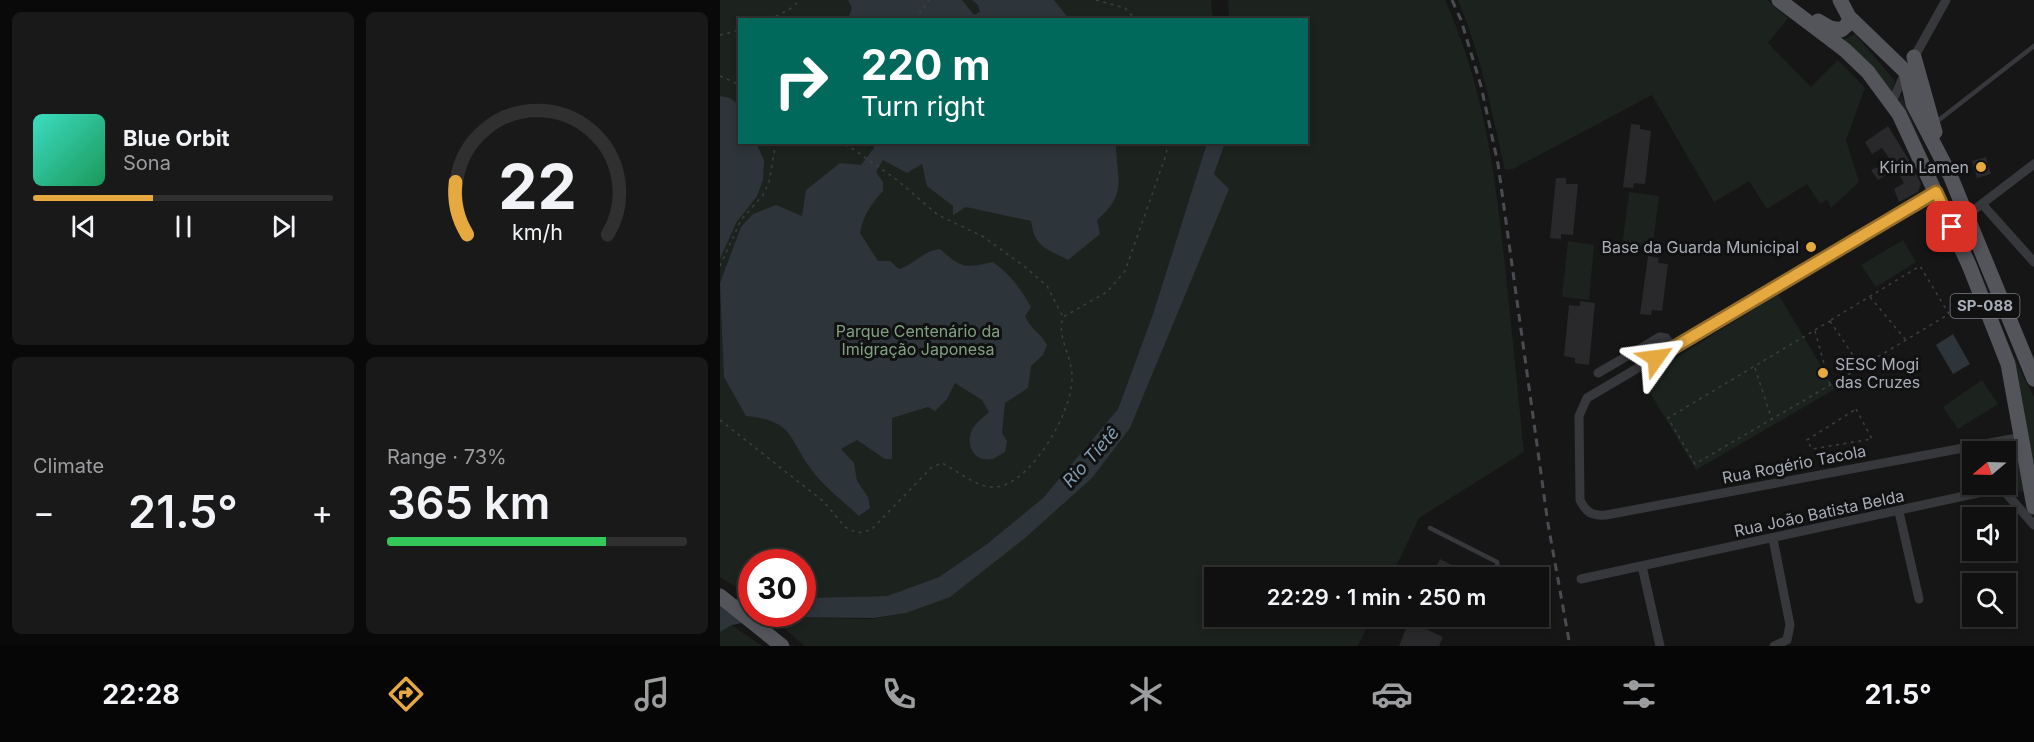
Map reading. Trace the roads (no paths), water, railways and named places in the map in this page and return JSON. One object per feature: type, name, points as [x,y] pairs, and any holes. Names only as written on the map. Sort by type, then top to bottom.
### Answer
[{"type":"main road","points":[[1840,0],[1849,17],[1906,72]]},
{"type":"main road","points":[[1784,4],[1836,30],[1845,28],[1849,17]]},
{"type":"main road","name":"SP-088","points":[[1784,4],[1845,50],[1868,72],[1892,102],[1936,192],[2008,364],[2028,436],[2033,499]]},
{"type":"main road","points":[[1914,57],[1948,172]]},
{"type":"main road","name":"SP-088","points":[[1906,72],[1913,104],[1948,172],[2034,379]]},
{"type":"main road","points":[[720,584],[738,599]]},
{"type":"main road","points":[[720,596],[778,639],[795,646]]},
{"type":"main road","points":[[767,627],[778,639]]},
{"type":"street","points":[[1892,102],[1946,0]]},
{"type":"street","points":[[1966,216],[2034,164]]},
{"type":"street","points":[[1598,374],[1660,337],[1666,338],[1673,348],[1936,192]]},
{"type":"street","points":[[1982,204],[2034,262]]},
{"type":"street","name":"Rua Rogério Tacola","points":[[1673,348],[1587,398],[1581,406],[1580,500],[1586,511],[1595,516],[1962,447]]},
{"type":"street","name":"Rua Rogério Tacola","points":[[2001,441],[2028,436]]},
{"type":"street","name":"Rua João Batista Belda","points":[[1581,579],[1899,512],[1964,495]]},
{"type":"street","points":[[2007,495],[2034,525]]},
{"type":"street","points":[[2010,498],[2033,499]]},
{"type":"street","points":[[1899,512],[1918,599]]},
{"type":"street","points":[[1773,539],[1790,625],[1790,637],[1774,646]]},
{"type":"street","points":[[1642,566],[1660,646]]},
{"type":"lane","points":[[1933,125],[2034,46]]},
{"type":"lane","points":[[1430,528],[1497,562],[1498,567]]},
{"type":"water","points":[[848,0],[962,0],[974,15],[980,12],[978,5],[972,0],[1054,0],[1068,18],[848,18],[852,8]]},
{"type":"water","points":[[720,96],[730,98],[738,104],[738,144],[756,144],[764,160],[763,180],[757,196],[736,223],[720,259]]},
{"type":"water","points":[[872,144],[1116,144],[1118,184],[1113,201],[1097,220],[1100,234],[1068,260],[1048,250],[1039,242],[1035,237],[1031,221],[966,207],[953,215],[953,206],[927,186],[922,164],[907,173],[883,160],[876,172],[883,182],[883,191],[868,210],[860,233],[878,261],[890,261],[899,269],[929,252],[940,249],[964,265],[993,262],[1010,277],[1023,294],[1031,307],[1025,316],[1047,345],[1043,355],[1031,366],[1028,388],[1005,403],[1002,433],[1007,441],[1005,452],[995,458],[980,458],[973,451],[970,441],[972,430],[989,412],[982,400],[955,383],[947,399],[935,411],[928,407],[892,418],[892,459],[885,459],[857,440],[841,449],[854,463],[857,481],[868,497],[870,508],[859,516],[816,476],[793,439],[781,426],[762,418],[746,416],[724,377],[720,283],[741,227],[753,214],[776,205],[802,216],[806,190],[840,163],[861,165],[874,148]]},
{"type":"water","name":"Rio Tietê","points":[[1207,144],[1225,144],[1214,174],[1229,189],[1130,428],[1093,477],[1025,538],[950,597],[906,613],[874,618],[816,617],[816,598],[887,596],[939,577],[987,544],[1043,498],[1118,409],[1153,314]]},
{"type":"water","points":[[1953,334],[1970,364],[1953,374],[1936,345]]},
{"type":"water","points":[[738,599],[738,624],[720,632],[720,601]]},
{"type":"railway","points":[[1452,0],[1461,20],[1481,86],[1498,164],[1548,524],[1570,646]]},
{"type":"place","name":"Kirin Lamen","points":[[1981,167]]},
{"type":"place","name":"Base da Guarda Municipal","points":[[1811,247]]},
{"type":"place","name":"SESC Mogi das Cruzes","points":[[1823,373]]},
{"type":"park label","name":"Parque Centenário da Imigração Japonesa","points":[[918,340]]}]
